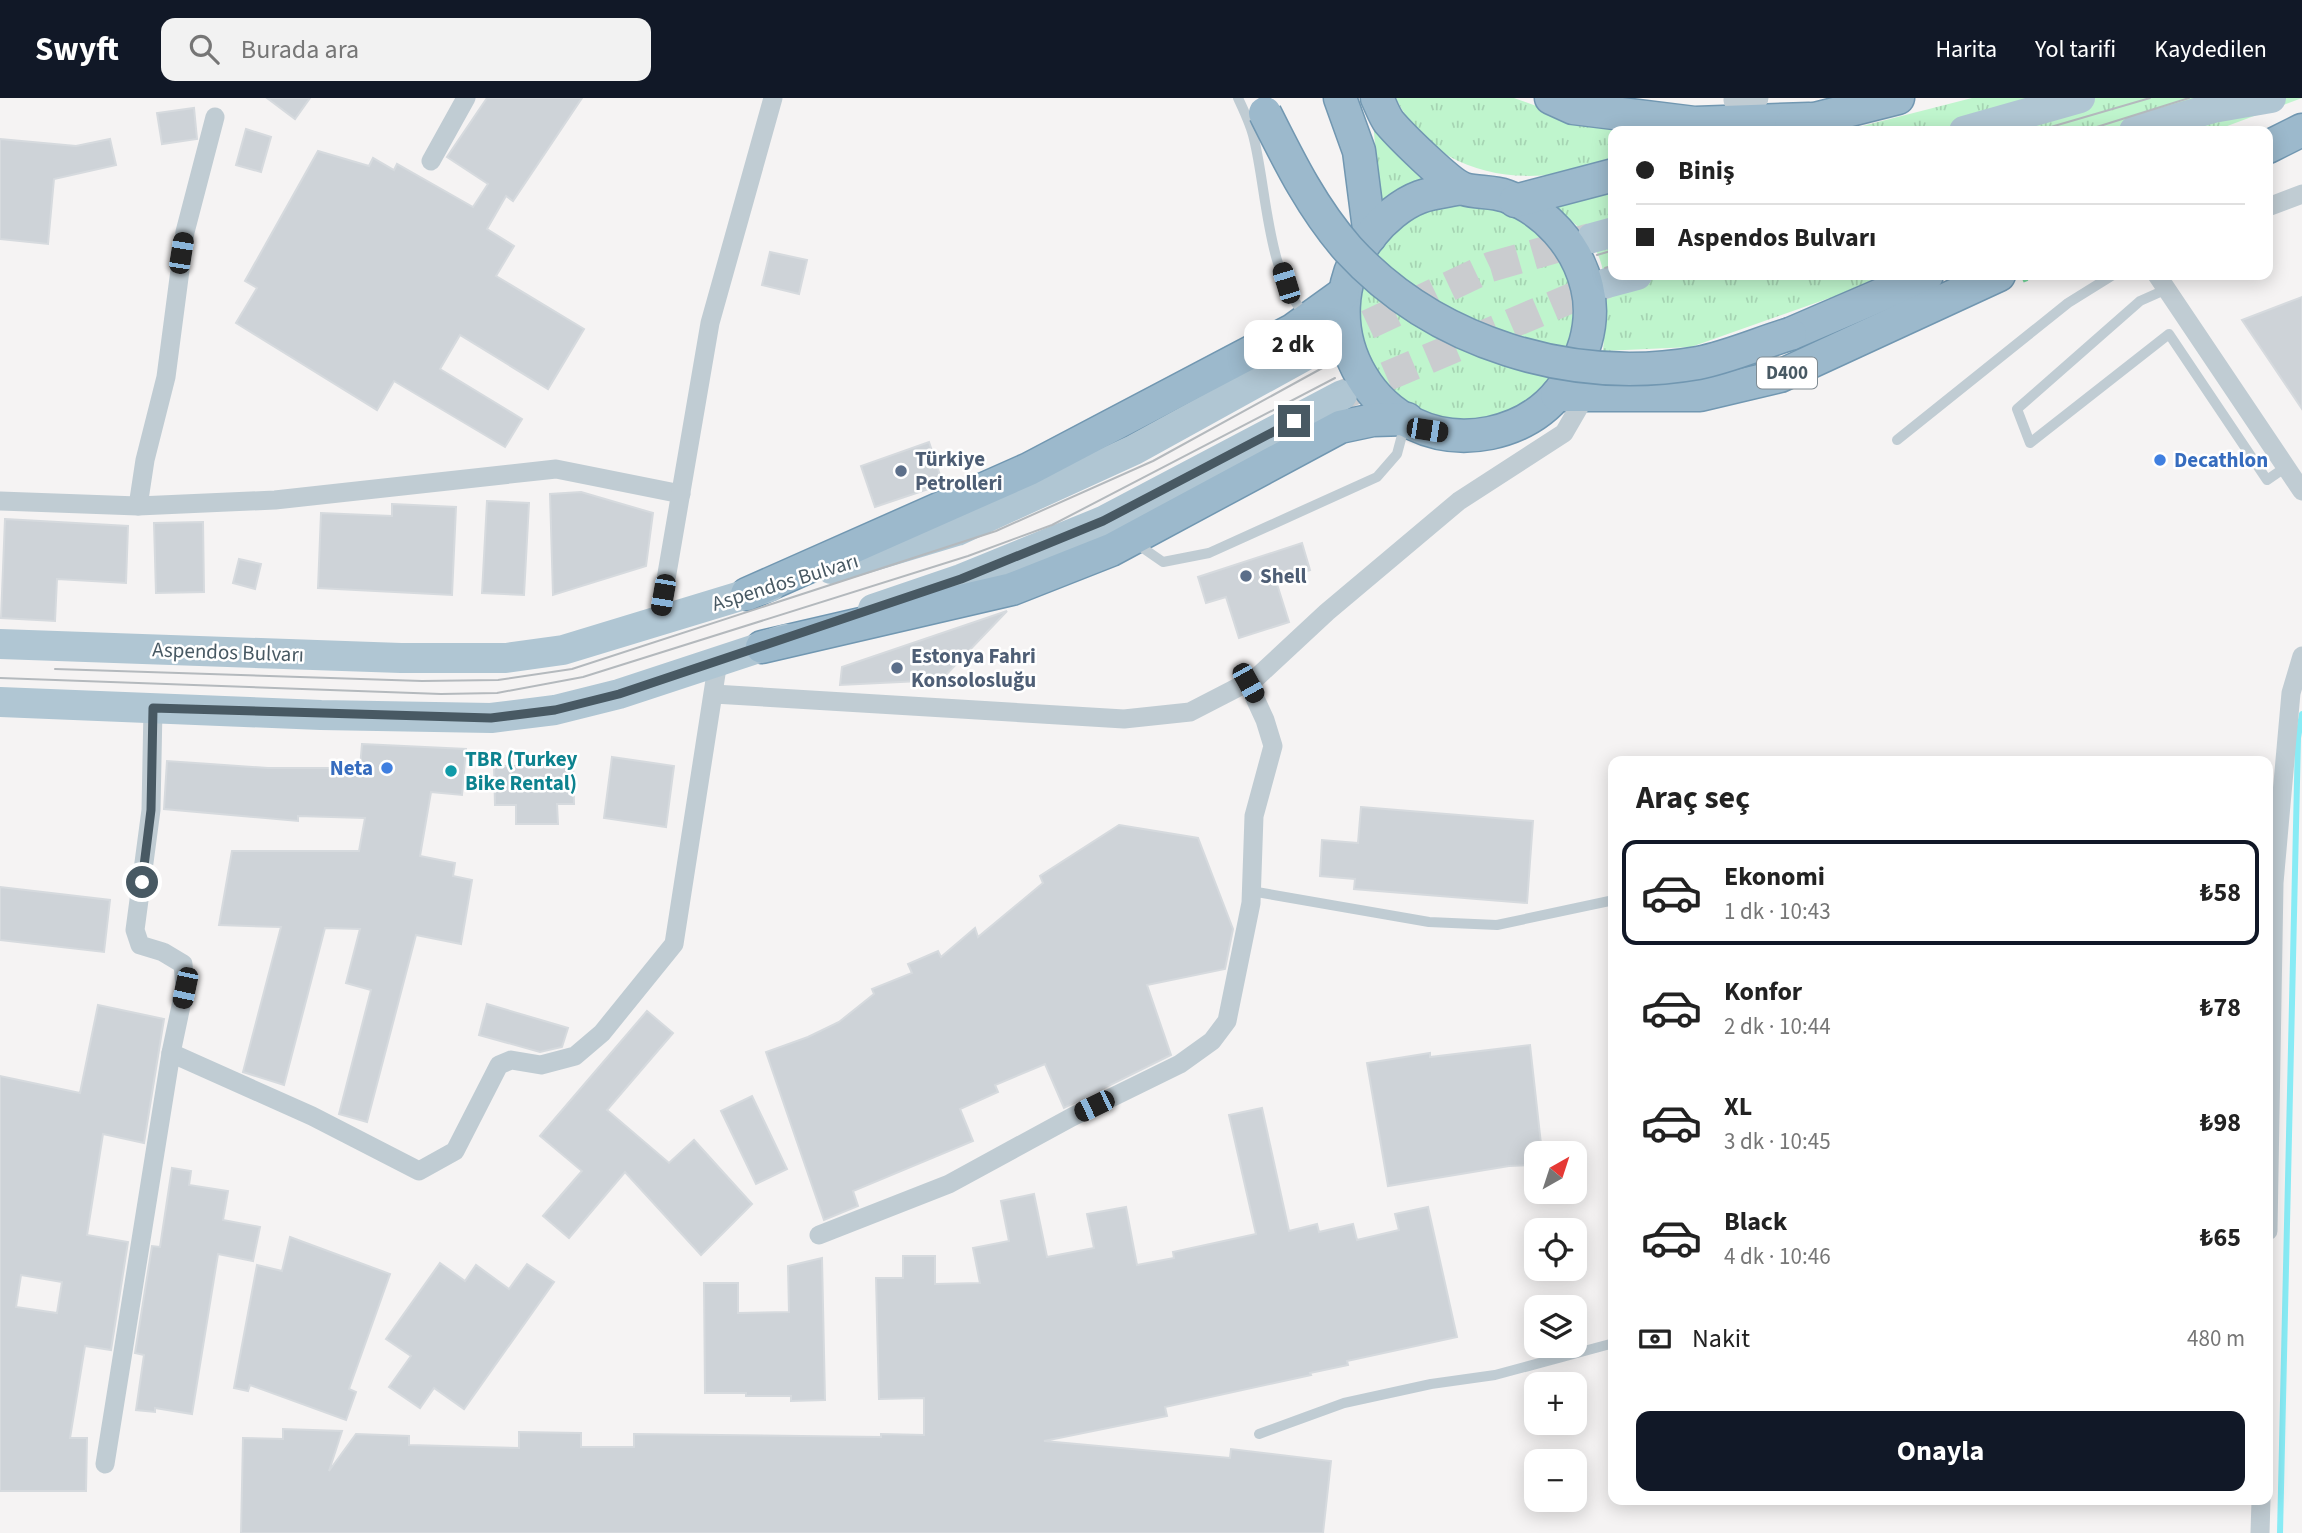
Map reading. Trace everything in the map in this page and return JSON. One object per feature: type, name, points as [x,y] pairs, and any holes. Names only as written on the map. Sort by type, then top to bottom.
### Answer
[{"type":"highway","points":[[1340,98],[1359,151],[1370,236]]},
{"type":"highway","points":[[1377,98],[1387,120],[1462,188]]},
{"type":"highway","points":[[1551,98],[1573,108],[1695,123],[1810,119]]},
{"type":"highway","points":[[1786,126],[1898,98]]},
{"type":"highway","points":[[1255,103],[1301,186],[1348,248],[1393,293],[1454,330],[1552,361],[1617,369],[1699,363],[1790,334],[1915,280]]},
{"type":"highway","points":[[2273,132],[2302,121]]},
{"type":"highway","points":[[2273,144],[2302,130]]},
{"type":"highway","points":[[1515,201],[1608,177]]},
{"type":"highway","points":[[747,594],[1029,468],[1293,330],[1314,333],[1343,294],[1356,254],[1370,236],[1383,220],[1420,197],[1462,188],[1504,195],[1543,216],[1572,248],[1588,288],[1589,331],[1575,372],[1572,395],[1512,428],[1470,437],[1427,430],[1389,410],[1360,378],[1344,338],[1343,294]]},
{"type":"highway","name":"D400","points":[[1572,395],[1700,395],[1780,376],[1988,280]]},
{"type":"highway","points":[[762,647],[1012,589],[1131,539],[1340,427],[1373,420],[1406,419]]},
{"type":"main road","points":[[1982,126],[2080,98]]},
{"type":"main road","points":[[2151,126],[2213,108],[2271,98]]},
{"type":"main road","points":[[1607,283],[1618,280]]},
{"type":"main road","points":[[0,702],[491,718],[568,707],[619,694],[961,579],[1103,521],[1342,396]]},
{"type":"main road","name":"Aspendos Bulvarı","points":[[0,644],[401,658],[506,658],[563,650],[747,594]]},
{"type":"street","points":[[431,161],[466,98]]},
{"type":"street","points":[[659,620],[710,323],[773,98]]},
{"type":"street","points":[[138,506],[145,460],[166,377],[185,232],[215,117]]},
{"type":"street","points":[[2273,205],[2302,194]]},
{"type":"street","points":[[2162,282],[2302,491]]},
{"type":"street","points":[[714,694],[1124,719],[1190,712],[1256,678],[1327,612],[1459,501],[1564,433],[1572,395]]},
{"type":"street","points":[[0,501],[138,506],[275,500],[556,469],[681,494]]},
{"type":"street","points":[[2273,864],[2291,693],[2302,656]]},
{"type":"street","points":[[171,1053],[312,1116],[419,1171],[455,1151],[499,1065],[511,1060],[541,1065],[575,1056],[602,1033],[674,944],[718,661]]},
{"type":"street","points":[[820,1235],[948,1184],[1072,1117],[1180,1064],[1212,1041],[1227,1021],[1251,891],[1254,816],[1273,746],[1265,720],[1248,683]]},
{"type":"street","points":[[105,1464],[171,1053],[185,988],[183,964],[163,952],[140,945],[135,930],[151,810],[153,708]]},
{"type":"street","points":[[2260,1533],[2261,1505]]},
{"type":"lane","points":[[1255,103],[1254,136],[1275,247],[1291,301],[1314,333]]},
{"type":"lane","points":[[1898,440],[2068,303],[2105,280]]},
{"type":"lane","points":[[2162,282],[2017,409],[2030,443],[2169,334],[2267,480],[2286,467]]},
{"type":"lane","points":[[1131,539],[1163,562],[1209,553],[1377,477],[1397,454],[1406,419]]},
{"type":"lane","points":[[1251,891],[1429,922],[1497,925],[1608,901]]},
{"type":"lane","points":[[1259,1434],[1344,1403],[1431,1384],[1495,1375],[1608,1345]]},
{"type":"green space","points":[[1396,98],[1514,98],[1583,123],[1608,127],[1608,161],[1562,173],[1507,175],[1462,163],[1442,152],[1408,119]]},
{"type":"green space","points":[[1972,98],[2302,98],[2227,126],[1863,126]]},
{"type":"green space","points":[[1373,121],[1431,179],[1380,204]]},
{"type":"green space","points":[[1608,190],[1608,280],[1872,280],[1838,295],[1691,347],[1603,351],[1606,290],[1600,260],[1585,234],[1552,204]]},
{"type":"green space","points":[[1476,205],[1507,213],[1526,223],[1542,237],[1556,253],[1566,272],[1574,314],[1566,356],[1556,375],[1542,391],[1526,405],[1497,419],[1454,423],[1433,419],[1404,405],[1374,375],[1360,346],[1356,303],[1360,282],[1374,253],[1404,223],[1433,209]]},
{"type":"building","points":[[267,98],[310,98],[295,119]]},
{"type":"building","points":[[487,98],[582,98],[513,201],[506,196],[487,229],[514,246],[496,276],[584,329],[548,389],[460,335],[440,369],[522,419],[505,447],[394,381],[377,410],[236,323],[257,288],[245,281],[318,151],[369,166],[373,158],[394,170],[397,164],[473,207],[488,184],[447,157]]},
{"type":"building","points":[[194,108],[197,139],[162,144],[157,113]]},
{"type":"building","points":[[246,129],[271,137],[261,172],[236,165]]},
{"type":"building","points":[[0,139],[76,146],[110,139],[116,165],[54,179],[48,244],[0,239]]},
{"type":"building","points":[[770,252],[807,260],[799,294],[762,285]]},
{"type":"building","points":[[2302,297],[2302,409],[2242,320]]},
{"type":"building","points":[[929,442],[943,484],[875,507],[861,466]]},
{"type":"building","points":[[581,492],[653,513],[646,566],[553,595],[550,494]]},
{"type":"building","points":[[487,501],[529,503],[524,595],[482,593]]},
{"type":"building","points":[[392,504],[456,507],[452,595],[318,588],[321,513],[392,516]]},
{"type":"building","points":[[5,519],[128,526],[126,583],[57,579],[55,621],[1,618]]},
{"type":"building","points":[[203,522],[204,592],[156,593],[154,523]]},
{"type":"building","points":[[1302,543],[1310,570],[1276,581],[1289,622],[1239,638],[1226,597],[1206,603],[1198,577]]},
{"type":"building","points":[[239,559],[261,564],[255,589],[233,583]]},
{"type":"building","points":[[1007,611],[941,680],[840,685],[842,667]]},
{"type":"building","points":[[362,744],[466,749],[462,795],[431,792],[420,856],[455,863],[453,876],[472,880],[461,944],[416,935],[367,1122],[339,1114],[371,990],[346,983],[360,929],[325,928],[284,1085],[243,1072],[281,927],[219,925],[232,851],[359,851],[365,818],[298,816],[298,821],[164,809],[167,761],[268,768],[360,768]]},
{"type":"building","points":[[612,757],[674,766],[666,827],[604,818]]},
{"type":"building","points":[[494,766],[573,766],[574,804],[557,804],[558,824],[516,824],[516,805],[495,805]]},
{"type":"building","points":[[1361,807],[1533,821],[1527,903],[1354,889],[1355,879],[1320,876],[1322,840],[1358,843]]},
{"type":"building","points":[[1119,825],[1198,838],[1233,929],[1225,969],[1147,985],[1171,1055],[1064,1108],[1045,1064],[995,1085],[998,1092],[960,1109],[973,1141],[853,1191],[858,1206],[824,1220],[766,1052],[839,1022],[874,994],[872,989],[912,973],[908,964],[938,951],[941,957],[975,928],[978,937],[1043,883],[1040,876]]},
{"type":"building","points":[[0,887],[110,900],[104,952],[0,940]]},
{"type":"building","points":[[487,1004],[568,1028],[562,1047],[540,1052],[479,1035]]},
{"type":"building","points":[[98,1005],[164,1019],[144,1143],[103,1134],[87,1235],[128,1242],[111,1350],[85,1346],[70,1438],[87,1438],[86,1491],[0,1491],[0,1076],[80,1093]],"holes":[[[21,1275],[62,1282],[57,1313],[16,1307]]]},
{"type":"building","points":[[647,1011],[673,1033],[607,1110],[669,1163],[694,1140],[752,1204],[701,1255],[625,1172],[569,1238],[543,1216],[582,1171],[540,1136]]},
{"type":"building","points":[[1530,1045],[1541,1141],[1524,1141],[1524,1165],[1388,1186],[1367,1063],[1430,1053],[1430,1057]]},
{"type":"building","points":[[752,1096],[787,1169],[756,1184],[721,1111]]},
{"type":"building","points":[[1262,1108],[1289,1231],[1317,1224],[1319,1232],[1353,1224],[1357,1240],[1399,1230],[1395,1214],[1428,1207],[1457,1337],[1347,1361],[1348,1365],[1310,1373],[1311,1375],[1165,1407],[1167,1416],[1044,1441],[1230,1458],[1231,1449],[1331,1461],[1323,1533],[241,1533],[243,1438],[283,1439],[283,1429],[342,1431],[329,1471],[356,1434],[409,1436],[409,1445],[519,1448],[519,1432],[581,1433],[581,1447],[634,1447],[634,1434],[881,1437],[881,1434],[924,1435],[924,1398],[879,1399],[876,1278],[903,1278],[903,1256],[935,1256],[935,1284],[980,1283],[973,1248],[1009,1241],[1001,1201],[1034,1194],[1047,1257],[1094,1248],[1087,1214],[1126,1207],[1137,1265],[1174,1258],[1173,1252],[1256,1234],[1229,1115]]},
{"type":"building","points":[[172,1168],[191,1171],[189,1185],[228,1191],[223,1220],[260,1227],[253,1261],[218,1254],[192,1414],[155,1408],[155,1412],[136,1410],[144,1355],[135,1353],[152,1246],[160,1247]]},
{"type":"building","points":[[290,1237],[390,1274],[349,1389],[356,1392],[346,1420],[250,1385],[248,1391],[234,1388],[257,1265],[282,1271]]},
{"type":"building","points":[[822,1258],[825,1400],[791,1401],[791,1396],[705,1393],[704,1283],[738,1283],[738,1313],[789,1312],[788,1266]]},
{"type":"building","points":[[440,1263],[465,1281],[476,1265],[509,1289],[527,1264],[554,1282],[464,1409],[434,1388],[420,1408],[389,1387],[411,1356],[386,1339]]},
{"type":"waterway","points":[[2280,1533],[2298,738],[2302,714]]},
{"type":"tunnel","points":[[1327,344],[1490,267],[1591,238]]},
{"type":"tunnel","points":[[1345,394],[1607,283]]},
{"type":"tram line","points":[[2054,126],[2150,98]]},
{"type":"tram line","points":[[2100,126],[2189,98]]},
{"type":"tram line","points":[[1597,255],[1608,252]]},
{"type":"tram line","points":[[55,669],[422,681],[498,680],[572,669],[996,531],[1153,461],[1326,366]]},
{"type":"tram line","points":[[0,678],[441,694],[497,693],[583,677],[968,556],[1052,525],[1335,378]]},
{"type":"place","name":"Decathlon","points":[[2160,460]]},
{"type":"place","name":"Türkiye Petrolleri","points":[[901,471]]},
{"type":"place","name":"Shell","points":[[1246,576]]},
{"type":"place","name":"Estonya Fahri Konsolosluğu","points":[[897,668]]},
{"type":"place","name":"Neta","points":[[387,768]]},
{"type":"place","name":"TBR (Turkey Bike Rental)","points":[[451,771]]},
{"type":"route","points":[[142,882],[151,810],[153,708],[491,718],[555,710],[619,694],[961,579],[1103,521],[1294,421]]}]
